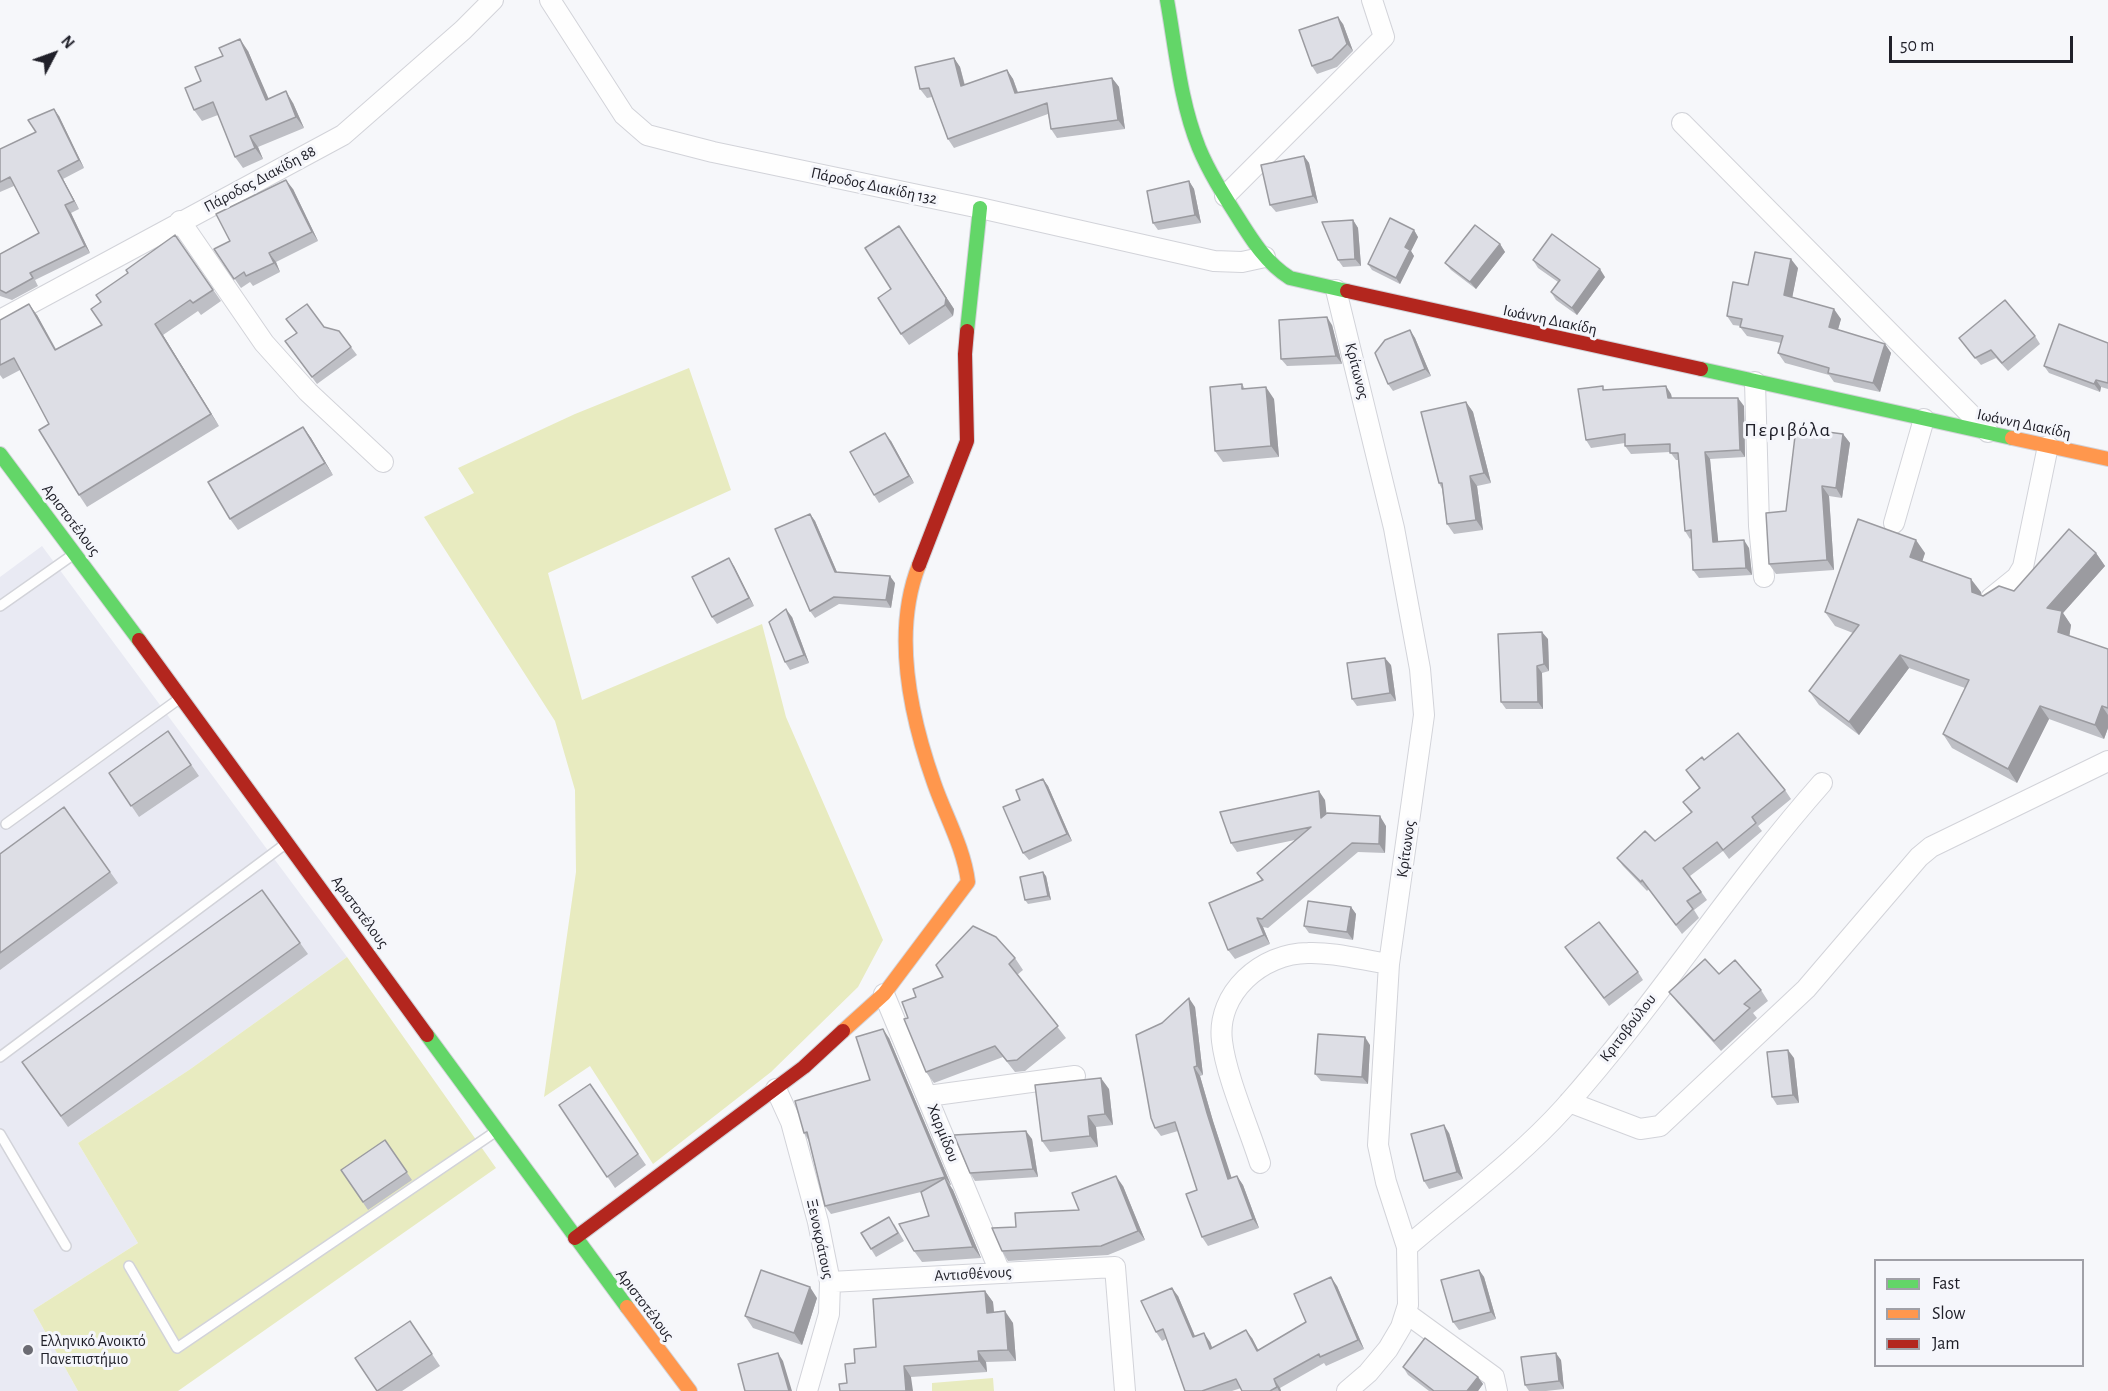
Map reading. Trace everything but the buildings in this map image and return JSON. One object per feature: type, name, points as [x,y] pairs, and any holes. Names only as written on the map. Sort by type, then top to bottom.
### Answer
[{"type":"street","name":"Πάροδος Διακίδη 88","points":[[0,320],[343,135],[463,30],[493,0]]},
{"type":"street","name":"Πάροδος Διακίδη 132","points":[[550,0],[624,115],[647,135],[713,152],[980,207],[1214,261],[1242,262],[1265,257]]},
{"type":"street","name":"Ιωάννη Διακίδη","points":[[1167,0],[1194,133],[1207,164],[1271,266],[1290,278],[2108,459]]},
{"type":"street","points":[[1225,196],[1384,37],[1372,0]]},
{"type":"street","points":[[1682,123],[1989,433]]},
{"type":"street","points":[[575,1238],[776,1089],[884,994],[968,882],[966,866],[933,781],[923,747],[906,670],[904,641],[909,590],[967,441],[965,354],[980,207]]},
{"type":"street","points":[[180,221],[264,343],[308,392],[383,462]]},
{"type":"street","name":"Κρίτωνος","points":[[1336,290],[1394,528],[1423,691],[1422,746],[1389,964],[1378,1150],[1407,1247],[1409,1281],[1406,1312],[1388,1349],[1368,1373],[1347,1391]]},
{"type":"street","points":[[1755,382],[1759,526],[1764,577]]},
{"type":"street","points":[[1894,523],[1924,419]]},
{"type":"street","points":[[1991,598],[2017,577],[2023,567],[2048,446]]},
{"type":"street","name":"Αριστοτέλους","points":[[0,454],[182,697],[575,1238],[690,1391]]},
{"type":"street","points":[[1569,1101],[1640,1129],[1660,1126],[1806,989],[1913,864],[1931,847],[2108,761]]},
{"type":"street","name":"Κριτοβούλου","points":[[1407,1247],[1533,1138],[1569,1101],[1783,827],[1821,783]]},
{"type":"street","points":[[1260,1163],[1222,1040],[1223,1014],[1231,996],[1247,978],[1263,967],[1291,955],[1320,953],[1389,964]]},
{"type":"street","name":"Χαρμίδου","points":[[884,994],[1000,1272]]},
{"type":"street","points":[[928,1096],[1075,1076]]},
{"type":"street","name":"Ξενοκράτους","points":[[776,1089],[791,1122],[809,1188],[830,1282],[829,1314],[807,1391]]},
{"type":"street","name":"Αντισθένους","points":[[830,1282],[1115,1267],[1125,1391]]},
{"type":"street","points":[[1406,1312],[1494,1377],[1497,1391]]},
{"type":"lane","points":[[0,606],[75,553]]},
{"type":"lane","points":[[6,824],[182,697]]},
{"type":"lane","points":[[0,1057],[288,842]]},
{"type":"lane","points":[[129,1266],[177,1348],[497,1131]]},
{"type":"lane","points":[[0,1134],[66,1246]]},
{"type":"shaded area","points":[[42,546],[347,957],[189,1070],[78,1143],[138,1243],[33,1310],[78,1391],[0,1391],[0,577]]},
{"type":"green space","points":[[689,368],[731,490],[548,573],[582,700],[762,624],[786,717],[883,940],[858,987],[771,1072],[653,1164],[590,1066],[544,1097],[576,872],[575,790],[555,721],[424,517],[474,493],[458,468],[575,414]]},
{"type":"green space","points":[[347,957],[496,1168],[178,1391],[78,1391],[33,1310],[138,1243],[78,1143],[189,1070]]},
{"type":"green space","points":[[993,1378],[994,1391],[932,1391],[932,1383]]},
{"type":"traffic: fast","points":[[1167,0],[1179,75],[1187,112],[1199,148],[1207,166],[1248,234],[1274,265],[1290,278],[1347,291]]},
{"type":"traffic: fast","points":[[967,331],[980,208]]},
{"type":"traffic: fast","points":[[1701,369],[2012,438]]},
{"type":"traffic: fast","points":[[0,454],[139,640]]},
{"type":"traffic: fast","points":[[427,1035],[627,1307]]},
{"type":"traffic: slow","points":[[2012,438],[2108,459]]},
{"type":"traffic: slow","points":[[843,1031],[884,994],[968,882],[958,844],[925,757],[907,674],[907,618],[911,591],[919,565]]},
{"type":"traffic: slow","points":[[627,1307],[690,1391]]},
{"type":"traffic: jam","points":[[1347,291],[1701,369]]},
{"type":"traffic: jam","points":[[919,565],[967,441],[965,354],[967,331]]},
{"type":"traffic: jam","points":[[139,640],[427,1035]]},
{"type":"traffic: jam","points":[[575,1238],[804,1067],[843,1031]]},
{"type":"place","name":"Ελληνικό Ανοικτό Πανεπιστήμιο","points":[[28,1350]]},
{"type":"district","name":"Περιβόλα","points":[[1788,430]]}]
